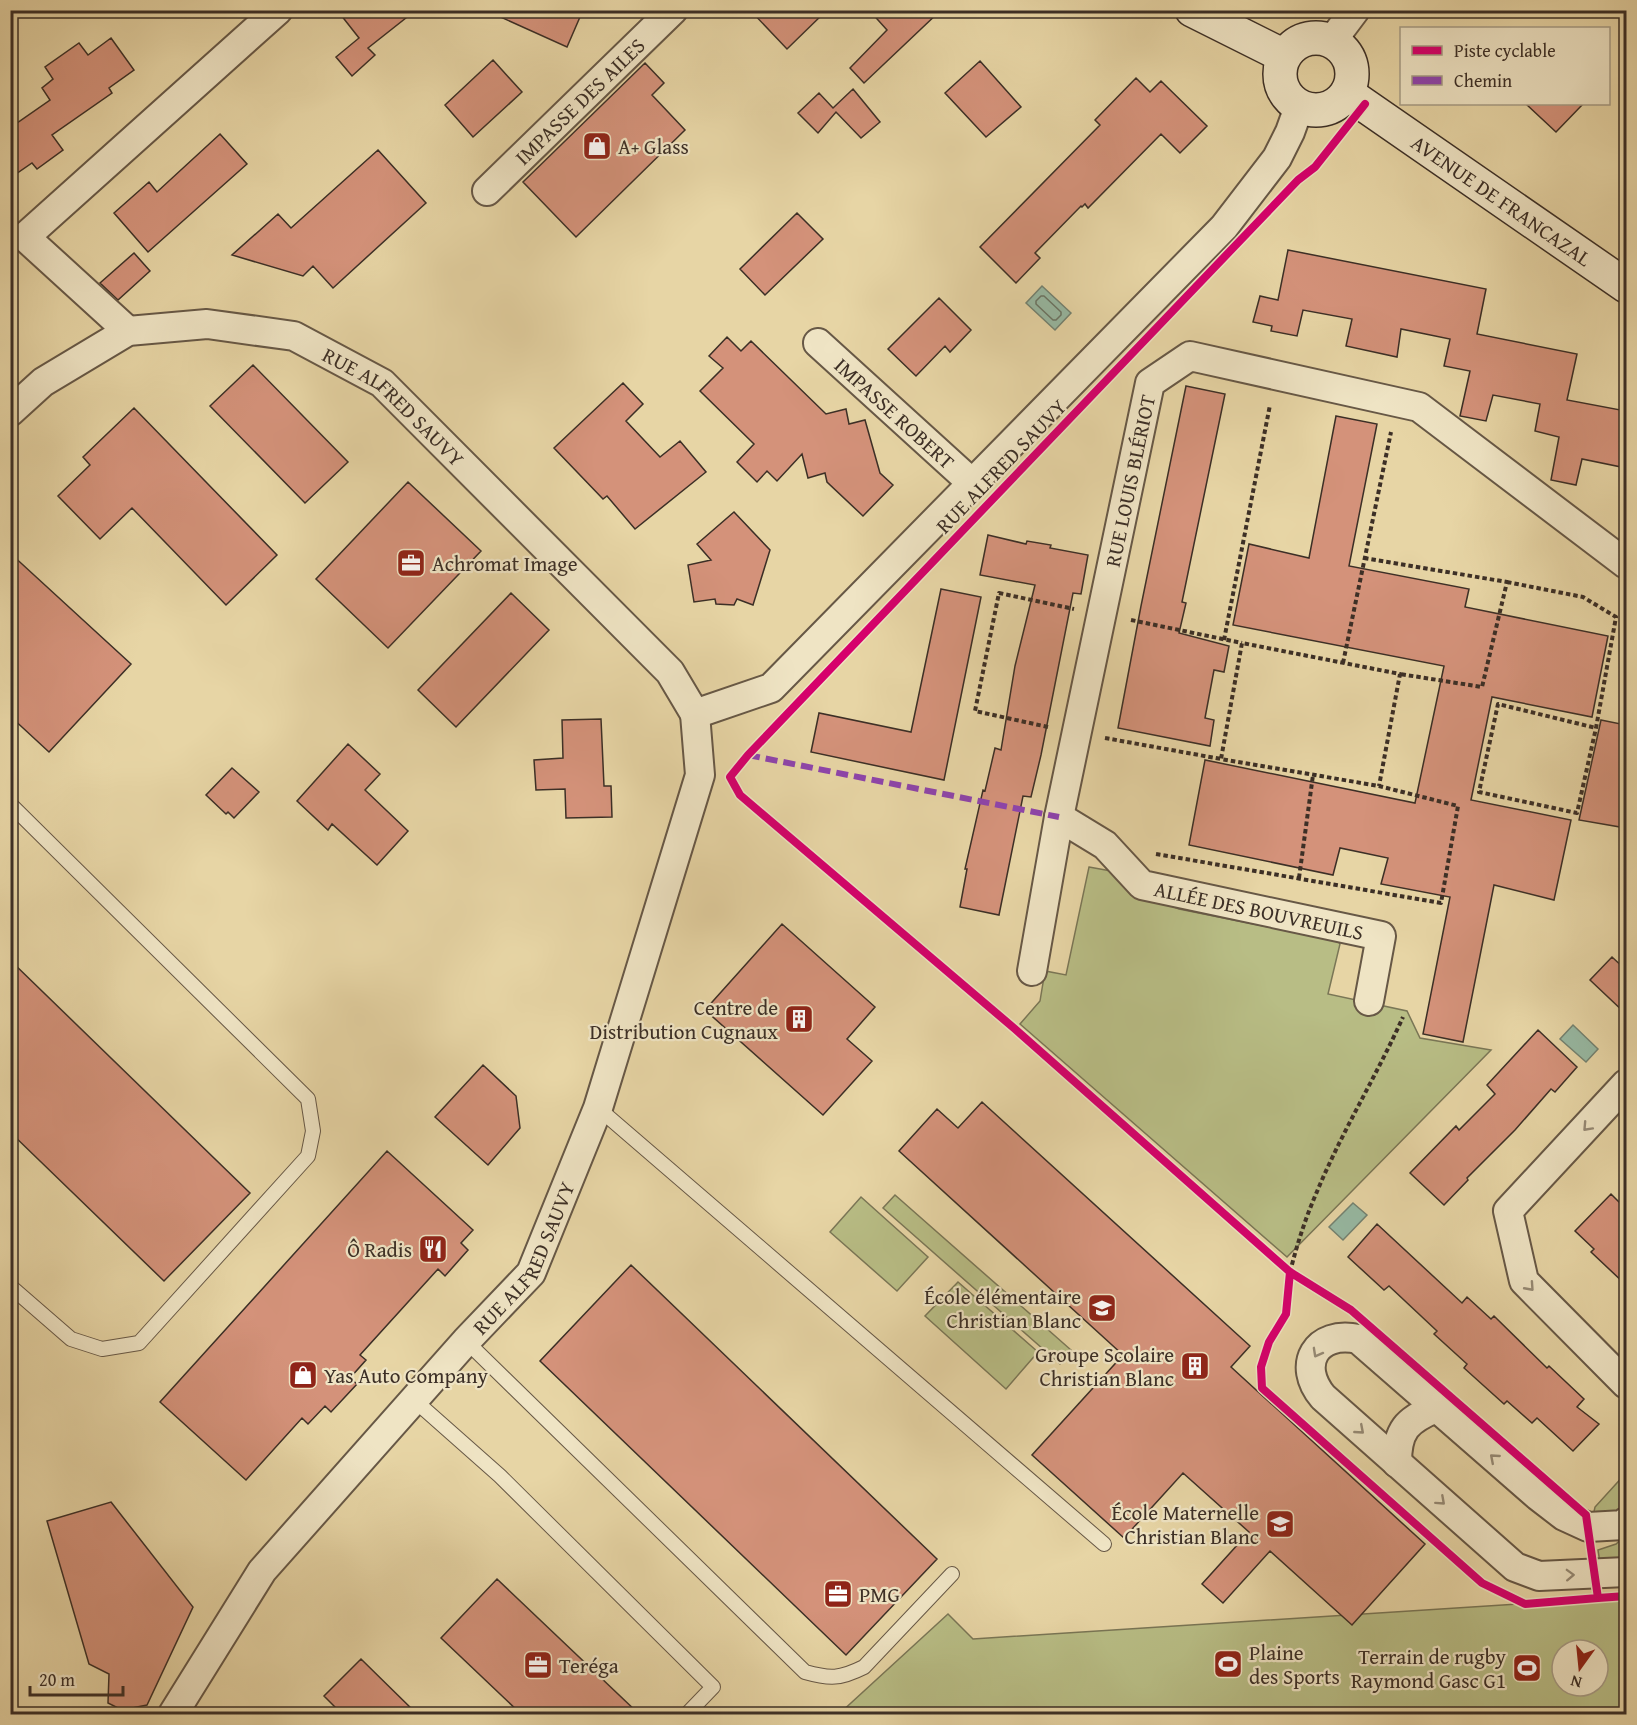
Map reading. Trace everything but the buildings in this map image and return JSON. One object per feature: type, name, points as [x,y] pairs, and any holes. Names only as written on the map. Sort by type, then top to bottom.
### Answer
[{"type":"street","points":[[128,332],[25,237],[278,10]]},
{"type":"street","name":"IMPASSE DES AILES","points":[[487,191],[673,10]]},
{"type":"street","points":[[1192,10],[1284,56]]},
{"type":"street","points":[[1331,42],[1355,10]]},
{"type":"street","points":[[1314,38],[1331,42],[1346,55],[1350,64],[1351,83],[1347,93],[1336,104],[1322,110],[1314,111],[1299,107],[1286,96],[1280,80],[1280,64],[1292,47],[1302,41],[1314,38]]},
{"type":"street","name":"AVENUE DE FRANCAZAL","points":[[1347,93],[1626,286]]},
{"type":"street","name":"RUE ALFRED SAUVY","points":[[695,714],[771,688],[1224,227],[1277,158],[1299,107]]},
{"type":"street","name":"RUE ALFRED SAUVY","points":[[10,412],[42,382],[128,332],[207,324],[294,336],[382,383],[670,672],[695,714],[700,775],[598,1108],[531,1273],[465,1341],[261,1571],[173,1714]]},
{"type":"street","name":"IMPASSE ROBERT","points":[[818,343],[972,483]]},
{"type":"street","name":"RUE LOUIS BLÉRIOT","points":[[1032,970],[1059,817],[1150,383],[1190,356],[1419,407],[1626,564]]},
{"type":"street","name":"ALLÉE DES BOUVREUILS","points":[[1059,817],[1106,845],[1142,885],[1381,936],[1369,1001]]},
{"type":"street","points":[[1626,1084],[1508,1211],[1524,1281],[1626,1384]]},
{"type":"street","points":[[1626,1522],[1624,1525],[1588,1527],[1564,1516],[1358,1339],[1335,1338],[1326,1341],[1317,1349],[1311,1375],[1314,1387],[1323,1397],[1515,1567],[1539,1576],[1626,1572]]},
{"type":"street","points":[[1397,1462],[1397,1445],[1404,1428],[1417,1416],[1436,1408]]},
{"type":"lane","points":[[10,804],[308,1099],[313,1131],[308,1156],[139,1343],[102,1349],[71,1339],[10,1286]]},
{"type":"lane","points":[[598,1108],[1104,1544]]},
{"type":"lane","points":[[465,1341],[805,1672],[827,1678],[847,1676],[864,1667],[952,1574]]},
{"type":"lane","points":[[414,1399],[500,1476],[713,1687],[687,1714]]},
{"type":"path","points":[[1224,639],[1270,400]]},
{"type":"path","points":[[1342,663],[1397,402]]},
{"type":"path","points":[[1365,558],[1583,597],[1616,617],[1596,728],[1577,813],[1479,792],[1498,704],[1596,728]]},
{"type":"path","points":[[1106,845],[1441,903],[1458,806],[1378,786],[1077,733],[975,711],[999,593],[1342,663],[1482,687],[1506,582]]},
{"type":"path","points":[[1221,759],[1242,643]]},
{"type":"path","points":[[1378,786],[1400,674]]},
{"type":"path","points":[[1299,878],[1313,775]]},
{"type":"path","points":[[1288,1281],[1304,1223],[1317,1191],[1403,1017]]},
{"type":"path","points":[[1281,1264],[1297,1277]]},
{"type":"green space","points":[[1089,867],[1111,871],[1157,900],[1179,909],[1338,941],[1340,944],[1328,994],[1407,1011],[1420,1038],[1491,1050],[1287,1257],[1020,1024],[1040,1001],[1045,971],[1066,975]]},
{"type":"green space","points":[[895,1195],[1071,1350],[1060,1364],[883,1208]]},
{"type":"green space","points":[[861,1197],[928,1257],[897,1291],[830,1232]]},
{"type":"green space","points":[[958,1282],[1038,1352],[1006,1389],[925,1316]]},
{"type":"green space","points":[[1626,1473],[1626,1511],[1593,1516],[1595,1507]]},
{"type":"green space","points":[[1626,1535],[1626,1557],[1600,1563],[1598,1550],[1616,1544]]},
{"type":"green space","name":"Plaine des Sports","points":[[1626,1597],[1626,1714],[839,1714],[948,1614],[973,1639]]},
{"type":"water","points":[[1042,286],[1071,313],[1055,330],[1026,303]]},
{"type":"water","points":[[1573,1025],[1598,1049],[1586,1062],[1560,1039]]},
{"type":"water","points":[[1353,1203],[1367,1215],[1343,1240],[1329,1227]]},
{"type":"marked path","points":[[748,755],[1059,817]]},
{"type":"cycle path","points":[[1365,104],[1315,167],[1298,180],[748,755],[730,777],[740,795],[1015,1029],[1290,1272],[1351,1310],[1586,1515],[1598,1598],[1626,1596]]},
{"type":"cycle path","points":[[1290,1272],[1286,1314],[1269,1342],[1261,1367],[1262,1388],[1482,1583],[1525,1604],[1598,1598]]},
{"type":"place","name":"A+ Glass","points":[[597,146]]},
{"type":"place","name":"Achromat Image","points":[[411,563]]},
{"type":"place","name":"Centre de Distribution Cugnaux","points":[[799,1019]]},
{"type":"place","name":"Ô Radis","points":[[433,1249]]},
{"type":"place","name":"École élémentaire Christian Blanc","points":[[1102,1308]]},
{"type":"place","name":"Groupe Scolaire Christian Blanc","points":[[1195,1366]]},
{"type":"place","name":"Yas Auto Company","points":[[303,1375]]},
{"type":"place","name":"École Maternelle Christian Blanc","points":[[1280,1524]]},
{"type":"place","name":"PMG","points":[[838,1594]]},
{"type":"place","name":"Plaine des Sports","points":[[1228,1664]]},
{"type":"place","name":"Teréga","points":[[538,1665]]},
{"type":"place","name":"Terrain de rugby Raymond Gasc G1","points":[[1527,1668]]}]
